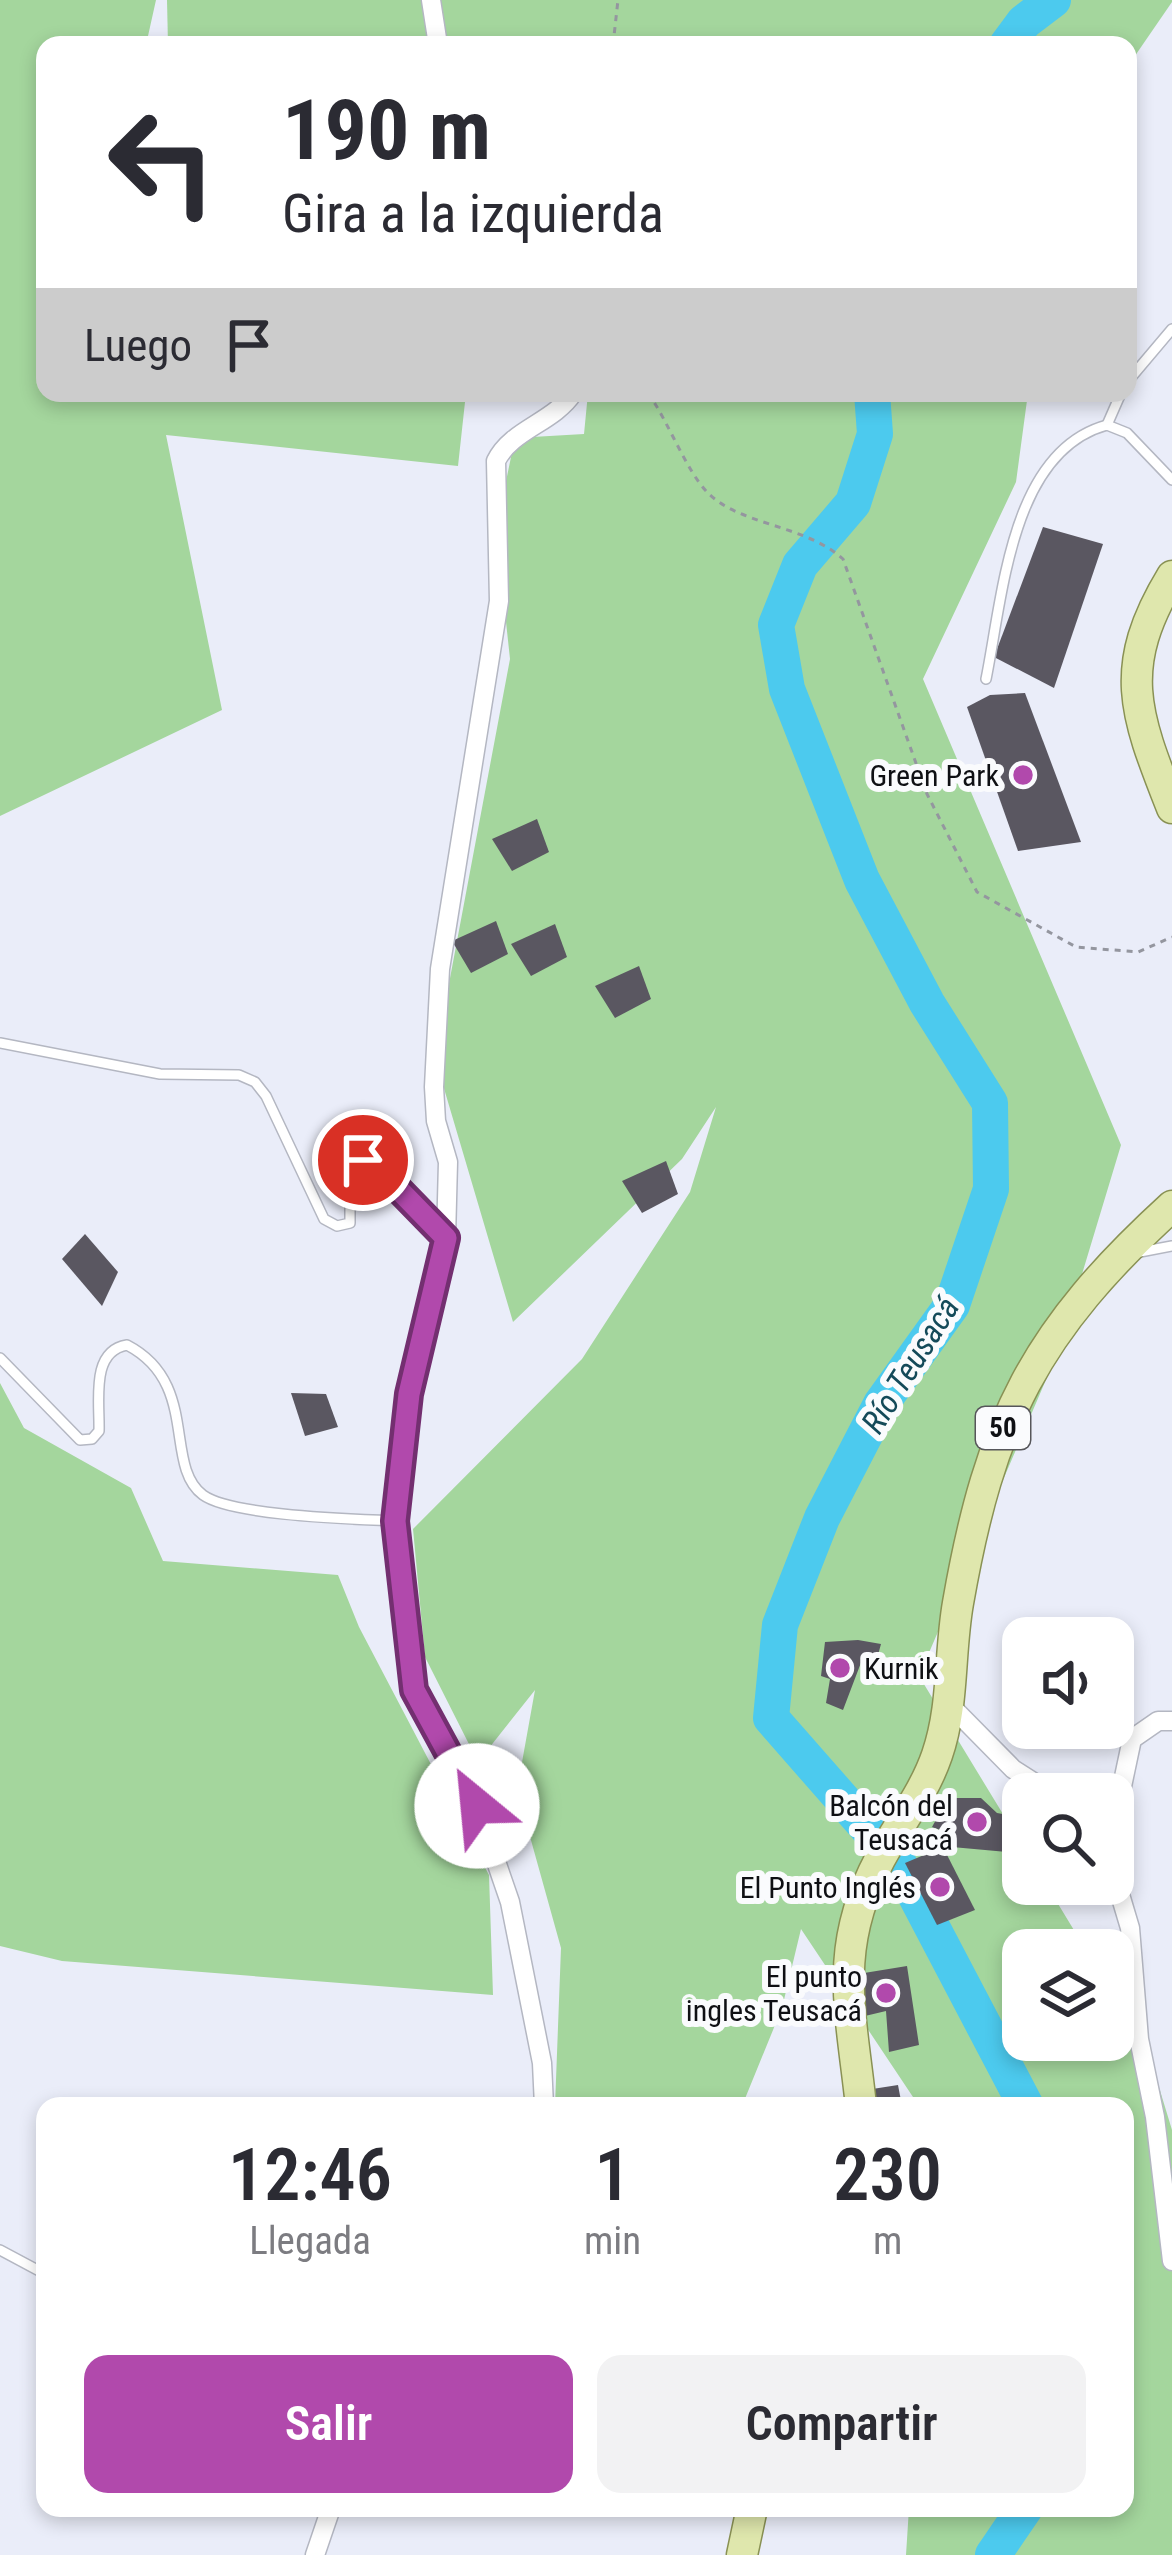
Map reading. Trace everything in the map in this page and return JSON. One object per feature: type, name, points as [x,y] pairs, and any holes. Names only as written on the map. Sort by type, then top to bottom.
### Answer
[{"type":"main road","points":[[1172,576],[1144,621],[1135,687],[1143,736],[1172,808]]},
{"type":"main road","name":"50","points":[[860,2097],[845,1968],[853,1926],[879,1861],[937,1756],[949,1705],[957,1607],[979,1502],[1005,1420],[1049,1336],[1117,1256],[1172,1205]]},
{"type":"main road","points":[[742,2555],[750,2517]]},
{"type":"street","points":[[431,0],[437,36]]},
{"type":"street","points":[[544,2097],[542,2063],[510,1902],[477,1806],[414,1690],[395,1521],[409,1394],[446,1238],[448,1162],[436,1121],[434,1087],[440,969],[499,601],[496,461],[515,438],[561,412],[567,402]]},
{"type":"street","points":[[949,1705],[1019,1773]]},
{"type":"street","points":[[1125,1773],[1132,1739],[1158,1721],[1172,1721]]},
{"type":"street","points":[[1123,1905],[1130,1928],[1138,2038],[1155,2117],[1172,2261]]},
{"type":"street","points":[[315,2555],[328,2517]]},
{"type":"lane","points":[[1137,370],[1172,329]]},
{"type":"lane","points":[[986,679],[1022,509],[1063,445],[1106,425],[1117,402]]},
{"type":"lane","points":[[1106,425],[1127,433],[1172,480]]},
{"type":"lane","points":[[0,1043],[160,1074],[239,1075],[255,1082],[324,1219],[337,1226],[350,1223],[350,1171],[357,1161],[370,1160],[446,1238]]},
{"type":"lane","points":[[1117,1256],[1172,1246]]},
{"type":"lane","points":[[0,1358],[58,1421],[80,1440],[92,1439],[99,1431],[103,1358],[112,1347],[127,1345],[160,1371],[177,1409],[193,1484],[206,1497],[305,1515],[395,1521]]},
{"type":"lane","points":[[0,2250],[36,2270]]},
{"type":"path","points":[[614,36],[618,0]]},
{"type":"path","points":[[653,402],[707,492],[734,508],[822,540],[843,559],[927,794],[977,892],[1076,947],[1138,952],[1172,937]]},
{"type":"green space","points":[[0,0],[156,0],[148,36],[36,36],[36,402],[465,402],[458,466],[166,435],[222,710],[0,816]]},
{"type":"green space","points":[[167,0],[421,0],[435,36],[168,36]]},
{"type":"green space","points":[[440,0],[1172,0],[1137,53],[1137,36],[442,36]]},
{"type":"green space","points":[[587,402],[1027,402],[1016,482],[923,679],[1121,1145],[1060,1347],[919,1676],[1002,1812],[1002,1905],[1059,1905],[1073,1929],[1002,1929],[1002,2061],[1134,2061],[1134,2028],[1148,2051],[1172,2130],[1172,2555],[906,2555],[908,2517],[1134,2517],[1134,2097],[913,2097],[801,1929],[782,2008],[746,2097],[555,2097],[561,1948],[517,1790],[535,1690],[478,1762],[425,1657],[413,1529],[582,1359],[690,1192],[716,1107],[682,1159],[513,1322],[435,1058],[510,659],[496,529],[515,438],[584,434]]},
{"type":"green space","points":[[0,1383],[24,1428],[131,1488],[163,1561],[338,1575],[359,1627],[489,1875],[493,1995],[62,1961],[0,1946]]},
{"type":"building","name":"Green Park","points":[[1043,527],[1103,544],[1054,688],[994,657]]},
{"type":"building","name":"Green Park","points":[[1025,693],[1081,842],[1018,851],[967,707],[990,695]]},
{"type":"building","points":[[537,819],[549,852],[512,871],[492,839]]},
{"type":"building","points":[[496,921],[508,954],[471,973],[452,941]]},
{"type":"building","points":[[555,924],[567,957],[531,976],[511,944]]},
{"type":"building","points":[[639,966],[651,999],[615,1018],[595,986]]},
{"type":"building","points":[[666,1161],[678,1194],[642,1213],[622,1181]]},
{"type":"building","points":[[85,1234],[118,1272],[102,1306],[62,1259]]},
{"type":"building","points":[[291,1393],[326,1394],[338,1427],[305,1436]]},
{"type":"building","name":"Kurnik","points":[[825,1642],[881,1644],[878,1655],[862,1660],[843,1710],[826,1703],[830,1679],[821,1676]]},
{"type":"building","name":"Balcón del Teusacá","points":[[948,1798],[981,1798],[1002,1814],[1002,1852],[952,1847],[954,1835],[932,1827]]},
{"type":"building","name":"El Punto Inglés","points":[[943,1847],[975,1910],[937,1925],[905,1863]]},
{"type":"building","name":"El punto ingles Teusacá","points":[[907,1966],[919,2045],[889,2052],[886,2011],[865,2016],[858,1974]]},
{"type":"building","points":[[898,2085],[900,2097],[867,2097],[866,2090]]},
{"type":"waterway","name":"Río Teusacá","points":[[1014,36],[1053,0]]},
{"type":"waterway","name":"Río Teusacá","points":[[873,402],[875,434],[853,503],[800,565],[776,625],[787,689],[862,880],[927,1003],[990,1103],[991,1189],[952,1305],[881,1404],[822,1518],[780,1625],[771,1718],[899,1864],[1021,2097]]},
{"type":"waterway","name":"Río Teusacá","points":[[993,2555],[1019,2517]]},
{"type":"place","name":"Green Park","points":[[1023,775]]},
{"type":"place","name":"Kurnik","points":[[840,1668]]},
{"type":"place","name":"Balcón del Teusacá","points":[[977,1822]]},
{"type":"place","name":"El Punto Inglés","points":[[940,1887]]},
{"type":"place","name":"El punto ingles Teusacá","points":[[886,1993]]},
{"type":"route","points":[[363,1160],[370,1160],[446,1238],[409,1394],[395,1521],[414,1690],[477,1806]]}]
